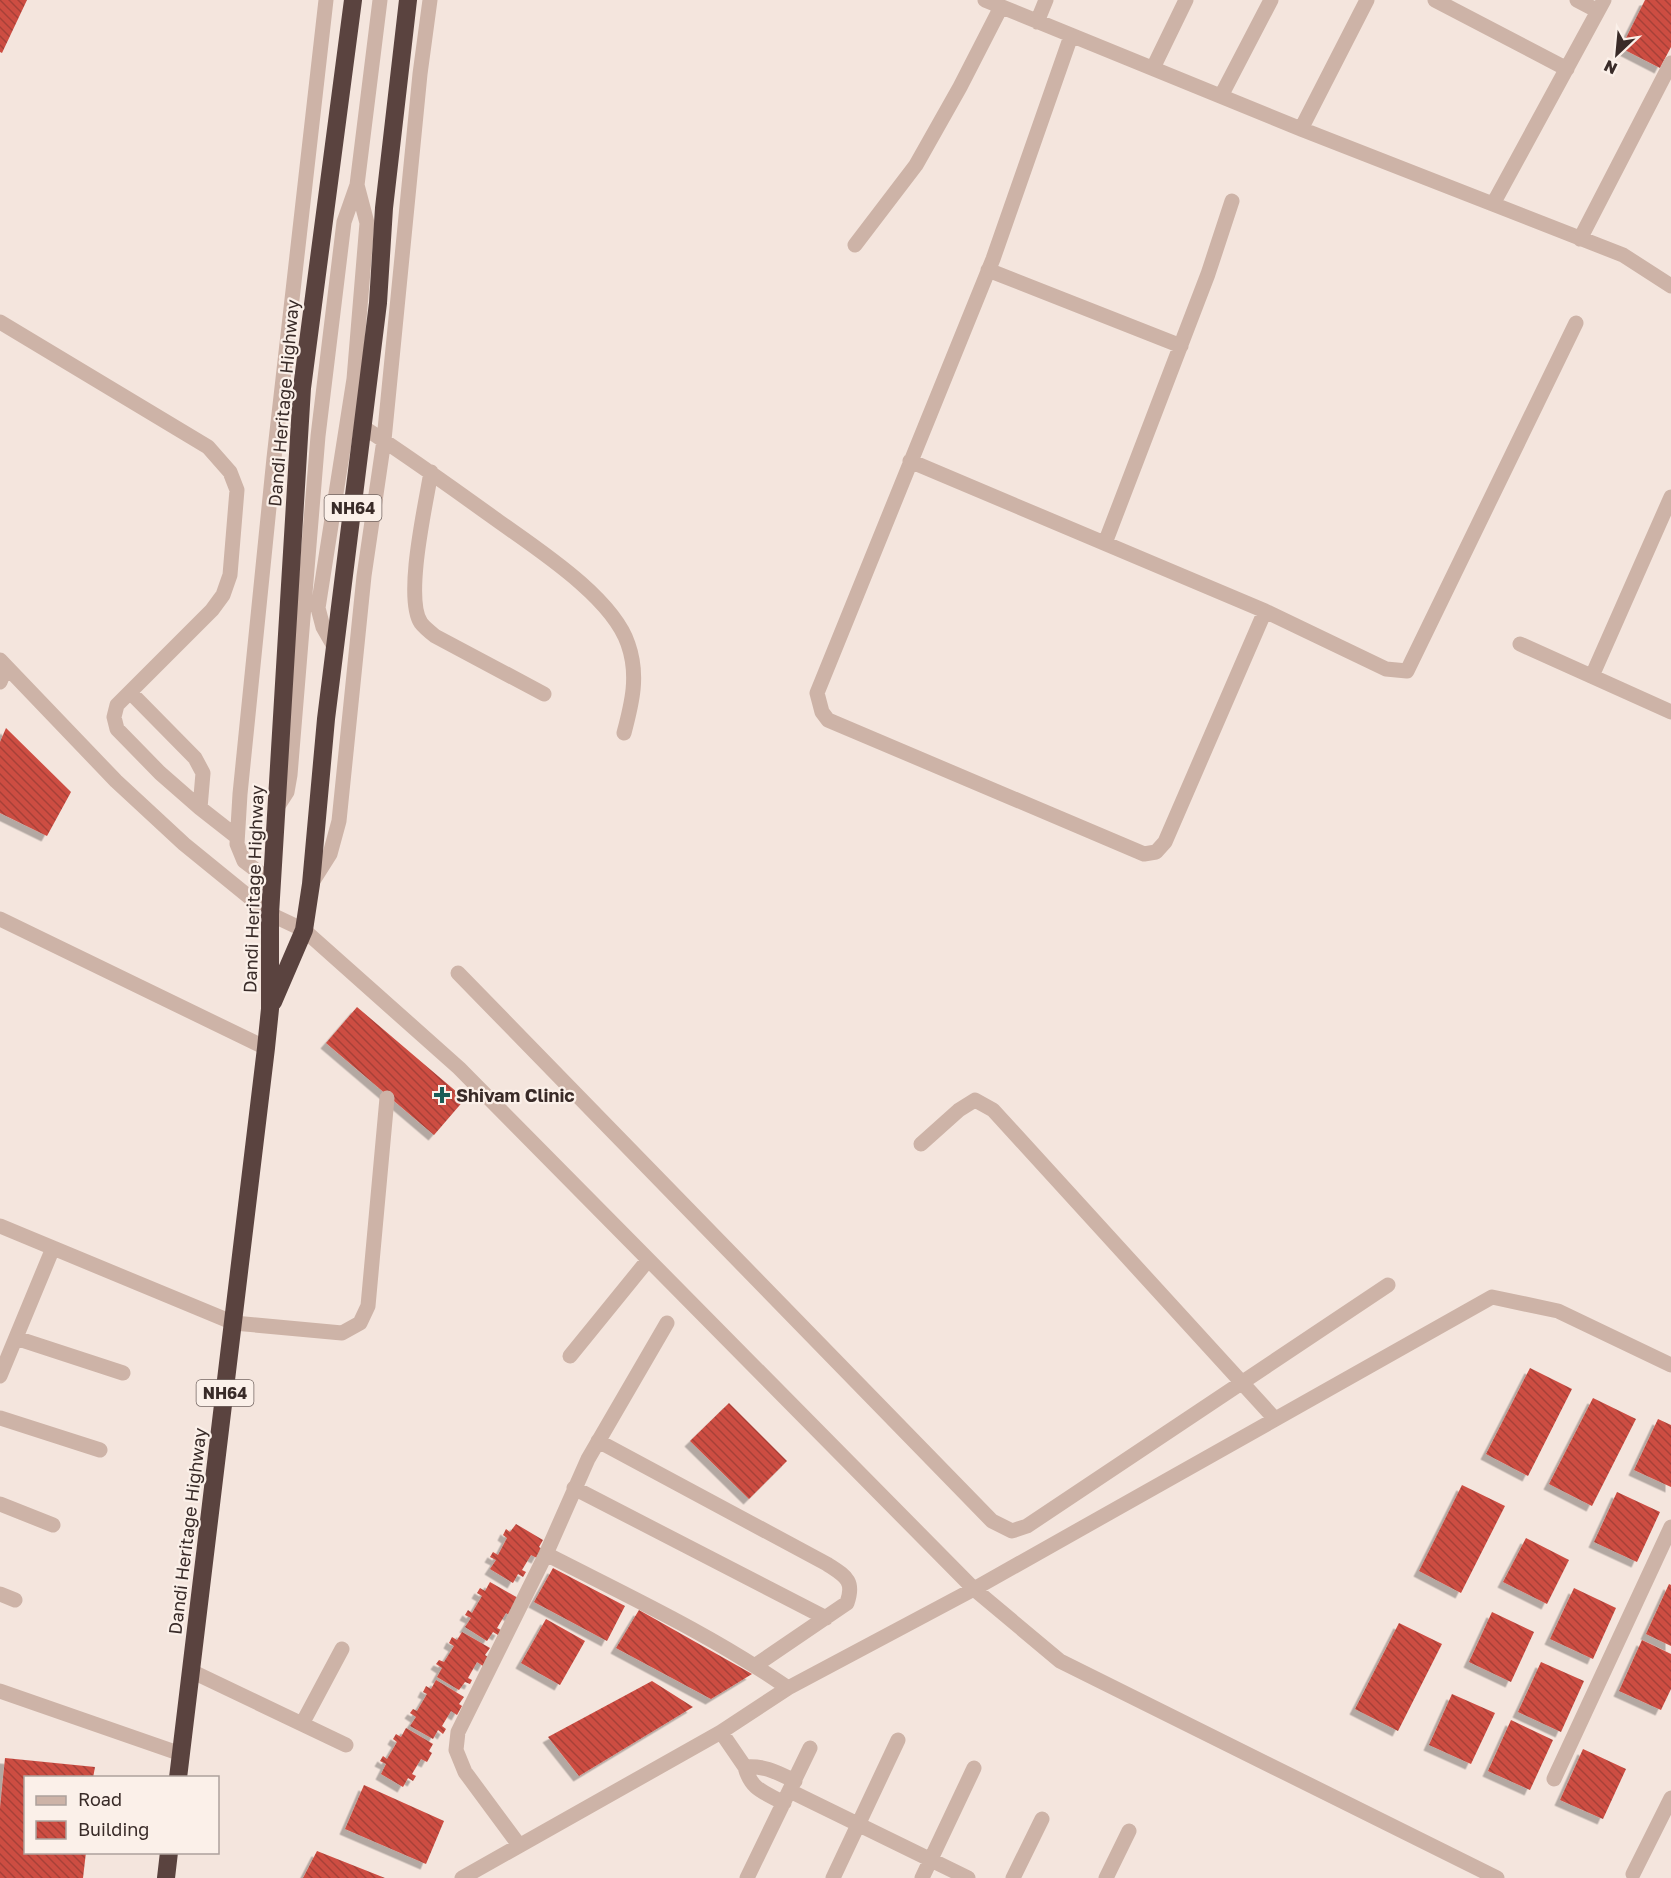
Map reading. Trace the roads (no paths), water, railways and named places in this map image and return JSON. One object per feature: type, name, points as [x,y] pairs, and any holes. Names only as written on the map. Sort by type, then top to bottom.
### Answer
[{"type":"highway","name":"Dandi Heritage Highway","points":[[178,1776],[270,1009],[270,914],[302,388],[353,0]]},
{"type":"highway","name":"NH64","points":[[270,1009],[304,930],[311,884],[326,719],[378,303],[384,208],[408,0]]},
{"type":"highway","points":[[166,1878],[169,1854]]},
{"type":"street","points":[[272,882],[244,861],[237,844],[237,837],[274,458],[326,0]]},
{"type":"street","points":[[276,809],[287,792],[290,775],[318,436],[344,222],[357,185],[380,0]]},
{"type":"street","points":[[311,884],[330,854],[339,821],[363,576],[384,440],[420,74],[430,0]]},
{"type":"street","points":[[985,0],[1301,129],[1623,255],[1671,286]]},
{"type":"street","points":[[1037,22],[1046,0]]},
{"type":"street","points":[[1153,68],[1186,0]]},
{"type":"street","points":[[1221,96],[1271,0]]},
{"type":"street","points":[[1301,129],[1367,0]]},
{"type":"street","points":[[1434,0],[1567,69]]},
{"type":"street","points":[[1493,204],[1601,6],[1577,0]]},
{"type":"street","points":[[855,245],[916,165],[1001,7]]},
{"type":"street","points":[[1071,36],[988,270],[817,693],[822,712],[828,720],[1144,854],[1156,852],[1165,842],[1265,611]]},
{"type":"street","points":[[1580,239],[1671,63]]},
{"type":"street","points":[[335,648],[323,627],[318,608],[354,379],[367,223],[357,185]]},
{"type":"street","points":[[1105,543],[1208,274],[1232,201]]},
{"type":"street","points":[[988,270],[1180,346]]},
{"type":"street","points":[[0,322],[208,447],[230,472],[237,490],[230,575],[223,595],[212,610],[117,705],[114,717],[117,729],[160,772],[237,837]]},
{"type":"street","points":[[910,461],[1265,611],[1386,669],[1407,671],[1576,323]]},
{"type":"street","points":[[363,427],[431,472],[574,576],[611,614],[628,643],[634,672],[634,696],[624,733]]},
{"type":"street","points":[[431,472],[415,573],[416,608],[421,622],[435,636],[544,694]]},
{"type":"street","points":[[1592,676],[1671,497]]},
{"type":"street","points":[[1520,644],[1671,712]]},
{"type":"street","points":[[0,682],[3,663]]},
{"type":"street","points":[[3,663],[116,781],[184,844],[270,914],[304,930],[459,1068],[974,1589],[1060,1661],[1497,1878]]},
{"type":"street","points":[[130,692],[195,758],[203,773],[200,808]]},
{"type":"street","points":[[0,919],[266,1048]]},
{"type":"street","points":[[458,973],[992,1521],[1012,1531],[1027,1526],[1388,1285]]},
{"type":"street","points":[[0,1226],[234,1323],[342,1332],[360,1323],[368,1306],[387,1098]]},
{"type":"street","points":[[921,1144],[959,1110],[975,1100],[993,1110],[1275,1419]]},
{"type":"street","points":[[0,1376],[53,1248]]},
{"type":"street","points":[[570,1356],[648,1260]]},
{"type":"street","points":[[462,1878],[721,1732],[788,1688],[974,1589],[1492,1298],[1558,1311],[1671,1365]]},
{"type":"street","points":[[519,1845],[465,1773],[456,1750],[458,1732],[546,1554],[574,1488],[598,1441],[667,1323]]},
{"type":"street","points":[[16,1338],[123,1373]]},
{"type":"street","points":[[0,1418],[100,1450]]},
{"type":"street","points":[[598,1441],[826,1564],[847,1578],[851,1591],[847,1604],[756,1665]]},
{"type":"street","points":[[574,1488],[826,1618]]},
{"type":"street","points":[[0,1504],[53,1525]]},
{"type":"street","points":[[1554,1779],[1671,1527]]},
{"type":"street","points":[[546,1554],[699,1632],[756,1665],[788,1688]]},
{"type":"street","points":[[302,1724],[342,1649]]},
{"type":"street","points":[[191,1671],[346,1745]]},
{"type":"street","points":[[0,1691],[181,1754]]},
{"type":"street","points":[[721,1732],[745,1767],[748,1780],[754,1787],[789,1792],[968,1878]]},
{"type":"street","points":[[833,1878],[898,1740]]},
{"type":"street","points":[[747,1878],[810,1748]]},
{"type":"street","points":[[745,1767],[767,1768],[789,1792]]},
{"type":"street","points":[[922,1878],[974,1768]]},
{"type":"street","points":[[1633,1874],[1671,1798]]},
{"type":"street","points":[[1013,1878],[1042,1819]]},
{"type":"street","points":[[1106,1878],[1129,1831]]},
{"type":"place","name":"Shivam Clinic","points":[[442,1095]]}]
